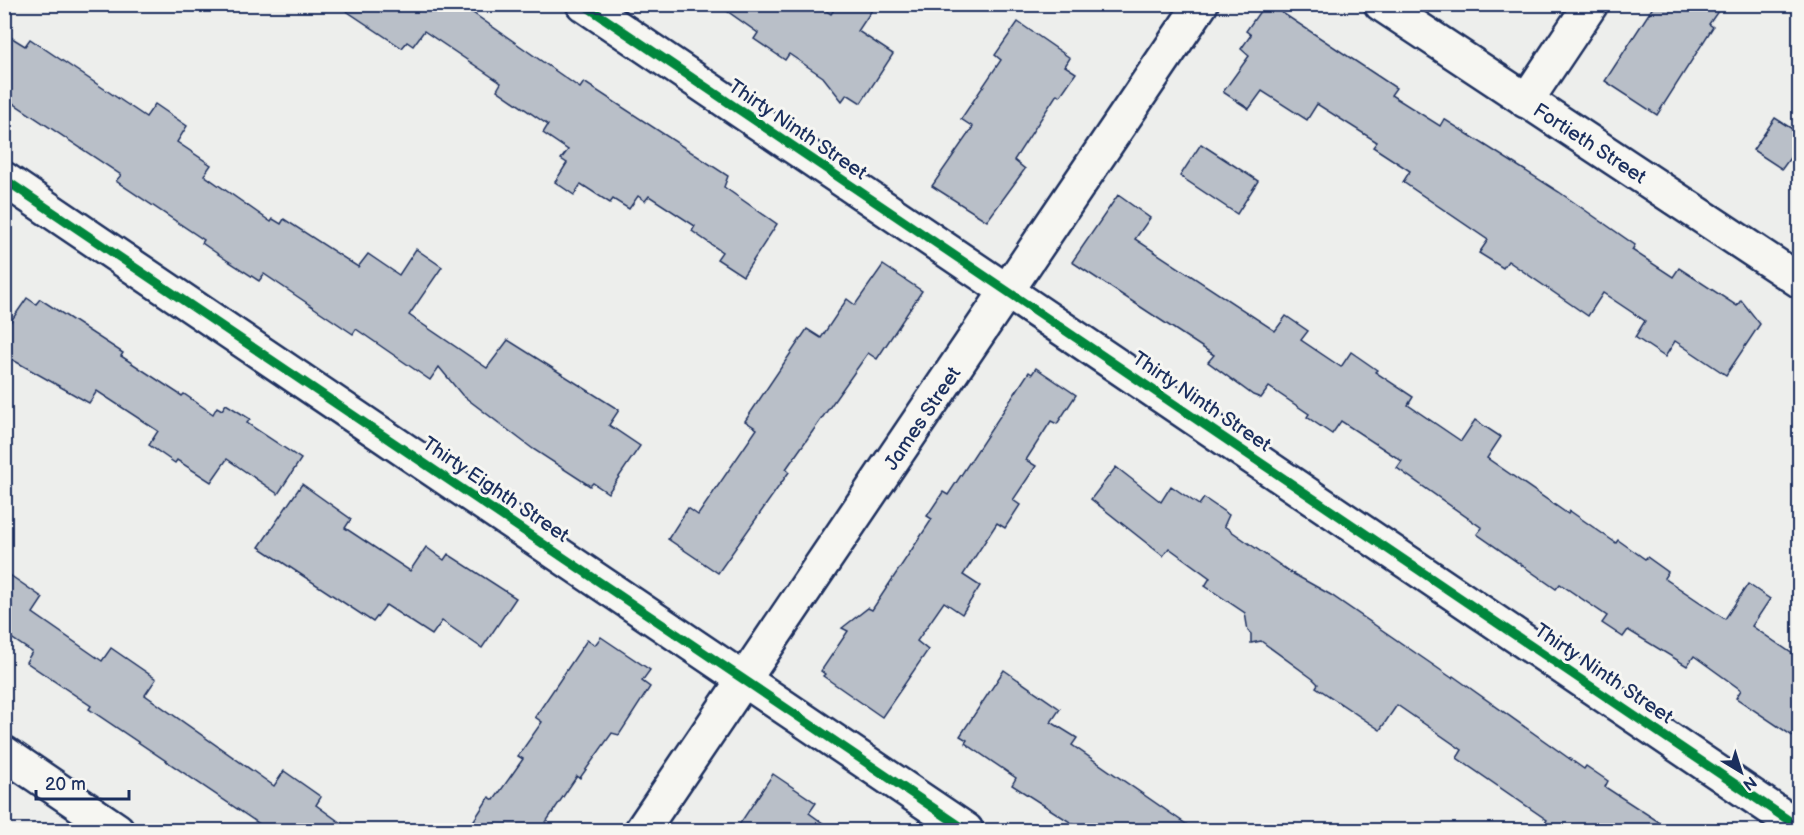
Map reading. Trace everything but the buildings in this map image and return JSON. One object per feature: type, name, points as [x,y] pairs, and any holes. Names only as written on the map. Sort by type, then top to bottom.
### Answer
[{"type":"street","name":"Thirty Ninth Street","points":[[583,4],[1800,828]]},
{"type":"street","name":"James Street","points":[[642,831],[1201,4]]},
{"type":"street","name":"Fortieth Street","points":[[1381,4],[1800,281]]},
{"type":"street","points":[[1526,101],[1591,4]]},
{"type":"street","name":"Thirty Eighth Street","points":[[4,179],[966,831]]},
{"type":"street","points":[[4,753],[117,831]]},
{"type":"cycle path","points":[[583,4],[1800,828]]},
{"type":"cycle path","points":[[4,179],[966,830]]}]
